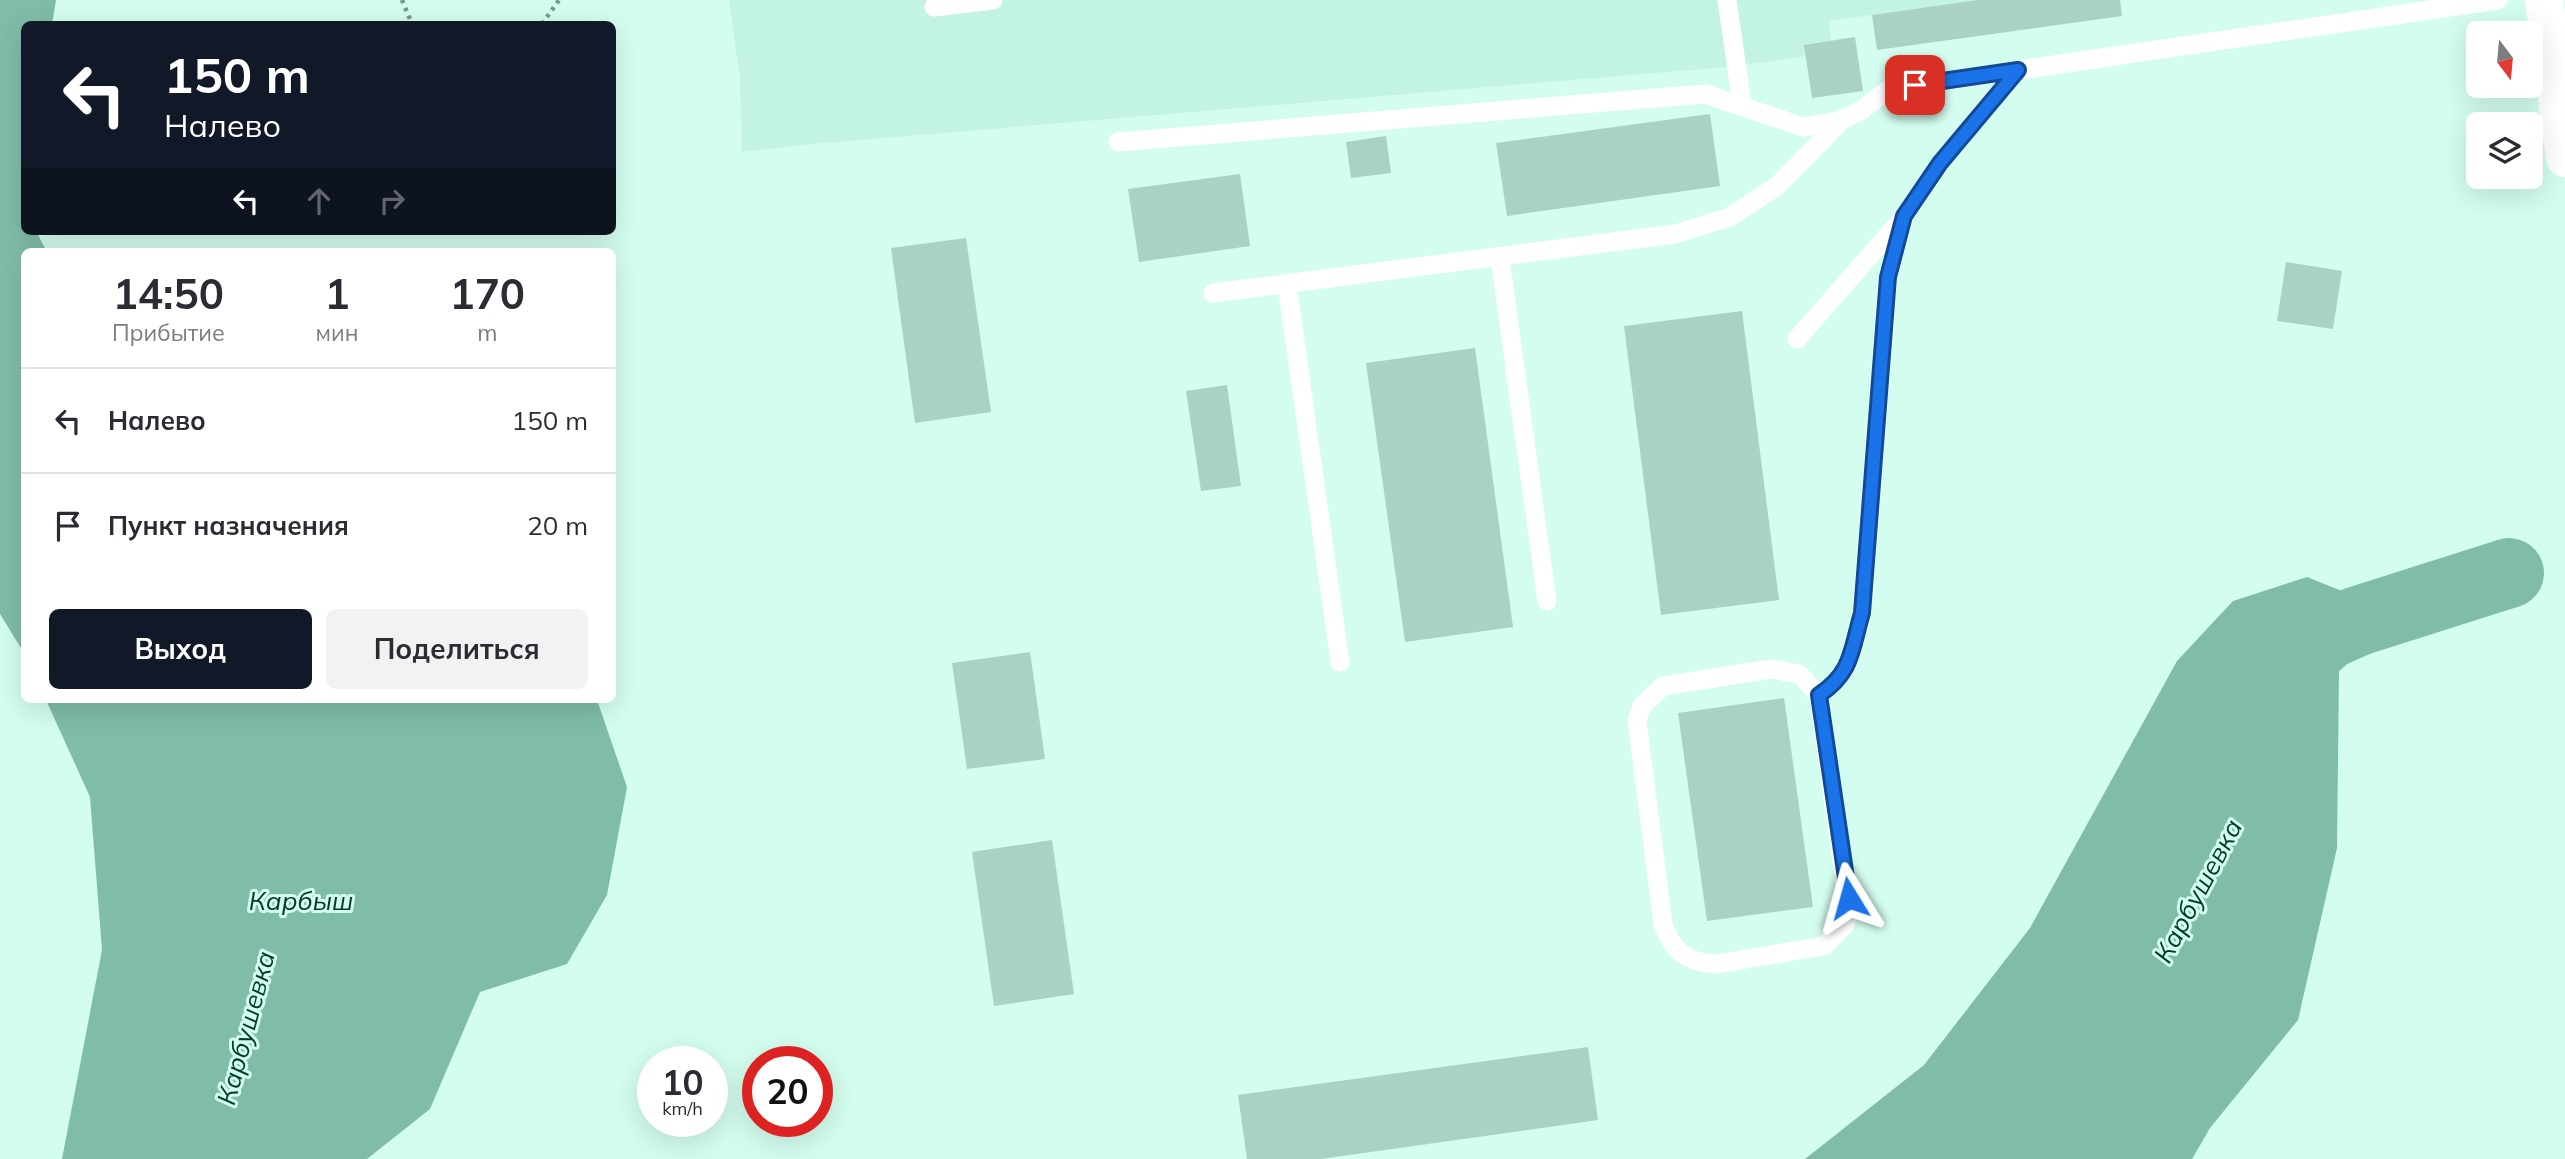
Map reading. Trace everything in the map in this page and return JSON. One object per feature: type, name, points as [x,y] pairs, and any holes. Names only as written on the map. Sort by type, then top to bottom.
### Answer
[{"type":"main road","points":[[2544,0],[2565,158]]},
{"type":"lane","points":[[934,7],[993,0]]},
{"type":"lane","points":[[1727,0],[1742,104]]},
{"type":"lane","points":[[1118,142],[1706,94],[1742,104],[1773,119],[1803,127],[1842,120],[1863,109],[1889,89],[2498,0]]},
{"type":"lane","points":[[1797,339],[1904,216],[1940,163],[2018,70]]},
{"type":"lane","points":[[1213,293],[1675,234],[1730,217],[1777,186],[1842,120]]},
{"type":"lane","points":[[1819,695],[1839,681],[1847,666],[1862,613],[1888,277],[1904,216]]},
{"type":"lane","points":[[1500,258],[1547,601]]},
{"type":"lane","points":[[1287,284],[1340,662]]},
{"type":"lane","points":[[1771,669],[1785,669],[1799,674],[1819,695],[1849,898],[1844,926],[1824,946],[1810,950],[1716,964],[1687,958],[1668,938],[1663,924],[1637,735],[1637,720],[1642,706],[1651,695],[1670,684],[1771,669]]},
{"type":"path","points":[[402,0],[411,21]]},
{"type":"path","points":[[544,21],[559,0]]},
{"type":"shaded area","points":[[729,0],[1977,0],[1829,21],[1831,41],[1804,45],[1806,56],[1737,66],[742,152],[740,78]]},
{"type":"water","points":[[0,0],[56,0],[52,21],[21,21],[21,235],[38,235],[45,248],[21,248],[21,648],[0,614]]},
{"type":"water","points":[[2307,577],[2404,616],[2339,671],[2337,848],[2298,1020],[2210,1128],[2192,1159],[1805,1159],[1924,1065],[2030,928],[2177,661],[2233,601]]},
{"type":"water","name":"Карбыш","points":[[47,703],[598,703],[627,787],[607,895],[567,964],[480,992],[430,1109],[367,1159],[62,1159],[102,950],[90,797]]},
{"type":"building","points":[[1977,0],[2120,0],[2122,16],[1877,50],[1872,15]]},
{"type":"building","points":[[1855,37],[1863,91],[1812,98],[1804,45]]},
{"type":"building","points":[[1710,114],[1720,186],[1507,216],[1496,143]]},
{"type":"building","points":[[1386,136],[1391,173],[1351,178],[1346,142]]},
{"type":"building","points":[[1240,174],[1250,246],[1139,262],[1128,189]]},
{"type":"building","points":[[966,238],[991,412],[915,423],[891,248]]},
{"type":"building","points":[[2286,262],[2342,271],[2333,329],[2277,321]]},
{"type":"building","points":[[1742,311],[1779,600],[1661,615],[1624,326]]},
{"type":"building","points":[[1475,348],[1513,627],[1405,642],[1366,363]]},
{"type":"building","points":[[1227,385],[1241,486],[1201,491],[1186,391]]},
{"type":"building","points":[[1030,652],[1045,759],[967,769],[952,663]]},
{"type":"building","points":[[1784,698],[1813,907],[1707,921],[1678,713]]},
{"type":"building","points":[[1052,840],[1074,994],[994,1006],[972,852]]},
{"type":"building","points":[[1588,1047],[1598,1120],[1321,1159],[1247,1159],[1238,1095]]},
{"type":"waterway","name":"Карбушевка","points":[[2301,646],[2358,621],[2509,573]]},
{"type":"route","points":[[1849,898],[1819,695],[1839,681],[1847,666],[1862,613],[1888,277],[1904,216],[1940,163],[2018,70],[1915,85]]}]
